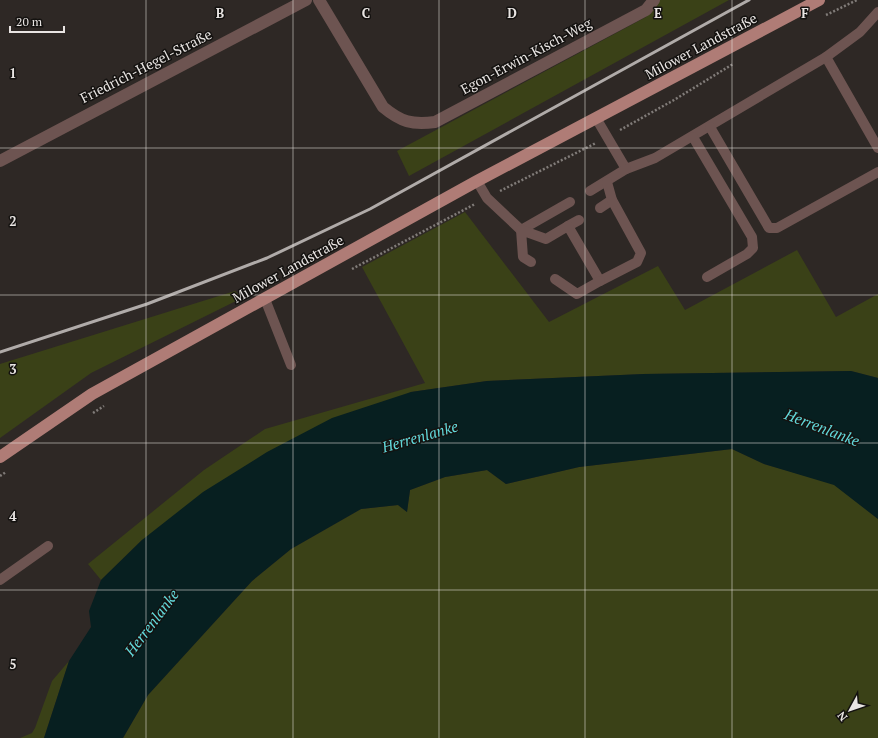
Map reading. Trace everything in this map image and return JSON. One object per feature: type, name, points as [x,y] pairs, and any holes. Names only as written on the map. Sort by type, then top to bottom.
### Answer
[{"type":"main road","name":"Milower Landstraße","points":[[0,457],[92,394],[477,181],[819,0]]},
{"type":"street","name":"Friedrich-Hegel-Straße","points":[[0,161],[306,0]]},
{"type":"street","name":"Egon-Erwin-Kisch-Weg","points":[[319,0],[383,107],[394,116],[407,122],[422,124],[435,122],[646,10],[654,0]]},
{"type":"lane","points":[[590,191],[626,169],[655,158],[693,137],[826,57],[860,32],[878,12]]},
{"type":"lane","points":[[826,57],[878,148]]},
{"type":"lane","points":[[596,118],[626,169]]},
{"type":"lane","points":[[710,127],[769,228],[777,228],[878,172]]},
{"type":"lane","points":[[693,137],[752,238],[753,248],[747,254],[707,277]]},
{"type":"lane","points":[[477,181],[487,198],[521,230],[546,239],[579,220]]},
{"type":"lane","points":[[555,280],[577,294],[637,262],[641,253],[612,200],[607,182]]},
{"type":"lane","points":[[600,208],[612,200]]},
{"type":"lane","points":[[521,230],[570,202]]},
{"type":"lane","points":[[568,226],[600,281]]},
{"type":"lane","points":[[521,230],[523,257],[531,262]]},
{"type":"lane","points":[[265,299],[291,365]]},
{"type":"lane","points":[[0,580],[48,546]]},
{"type":"path","points":[[821,18],[857,0]]},
{"type":"path","points":[[348,272],[606,137],[674,100],[738,61]]},
{"type":"path","points":[[88,417],[107,404]]},
{"type":"path","points":[[0,476],[12,468]]},
{"type":"green space","points":[[660,0],[729,0],[409,176],[397,151],[646,17]]},
{"type":"green space","points":[[465,212],[549,322],[658,266],[685,310],[797,250],[836,317],[878,294],[878,378],[851,371],[644,374],[487,381],[411,392],[142,540],[101,580],[88,564],[204,470],[265,429],[425,383],[362,267]]},
{"type":"green space","points":[[235,291],[242,298],[91,373],[0,438],[0,364]]},
{"type":"green space","points":[[732,449],[764,464],[834,484],[878,519],[878,738],[123,738],[148,695],[252,581],[291,549],[361,509],[398,505],[407,512],[410,490],[445,477],[487,470],[506,484],[579,467]]},
{"type":"green space","points":[[69,661],[44,738],[20,738],[32,733],[52,681]]},
{"type":"water","name":"Herrenlanke","points":[[851,371],[878,378],[878,519],[834,485],[764,464],[732,449],[579,467],[506,484],[487,470],[445,477],[410,490],[407,512],[398,505],[361,509],[291,549],[252,581],[148,695],[123,738],[44,738],[69,661],[91,627],[89,611],[101,580],[142,540],[203,492],[267,452],[332,418],[411,392],[487,381],[644,374]]},
{"type":"railway","points":[[0,352],[147,304],[267,258],[370,209],[749,0]]}]
